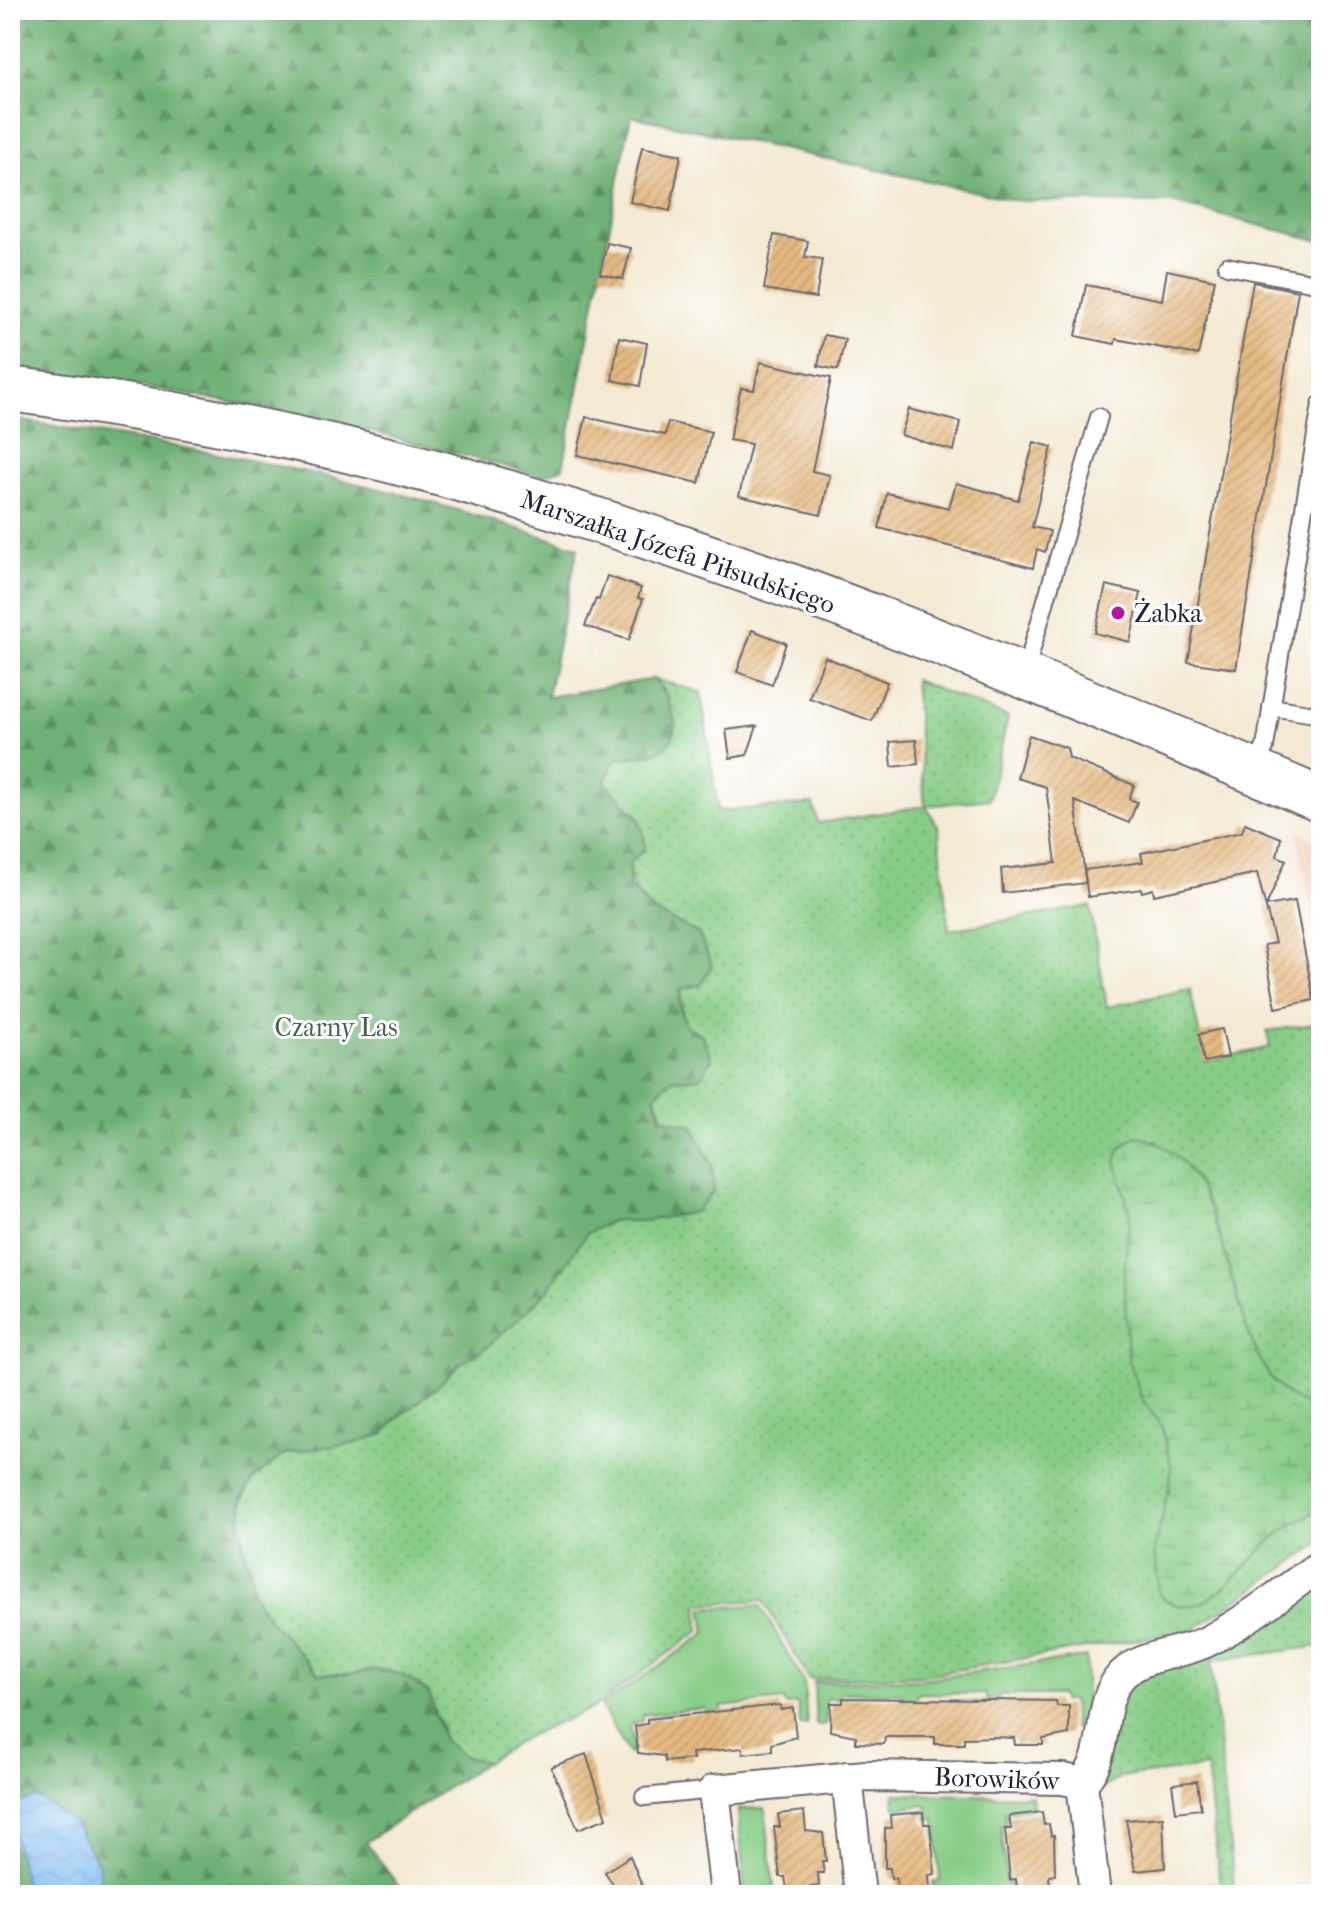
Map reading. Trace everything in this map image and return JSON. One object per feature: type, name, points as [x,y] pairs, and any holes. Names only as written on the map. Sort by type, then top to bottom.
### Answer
[{"type":"street","name":"Marszałka Józefa Piłsudskiego","points":[[10,389],[256,430],[414,467],[516,495],[757,577],[1023,677],[1321,800]]},
{"type":"street","name":"Borowików","points":[[714,1790],[847,1777],[1063,1779],[1082,1783],[1094,1772],[1109,1699],[1124,1673],[1141,1662],[1196,1647],[1228,1630],[1321,1565]]},
{"type":"street","points":[[847,1777],[860,1895]]},
{"type":"street","points":[[1082,1783],[1095,1895]]},
{"type":"street","points":[[714,1790],[726,1895]]},
{"type":"lane","points":[[1227,266],[1321,284]]},
{"type":"lane","points":[[1255,772],[1265,747],[1314,492],[1321,404]]},
{"type":"lane","points":[[1023,677],[1099,417]]},
{"type":"lane","points":[[1271,707],[1321,715]]},
{"type":"lane","name":"Borowików","points":[[644,1797],[714,1790]]},
{"type":"shaded area","points":[[1298,831],[1321,843],[1321,962],[1297,838]]},
{"type":"green space","points":[[10,10],[1321,10],[1321,241],[1172,203],[1019,201],[631,116],[563,468],[543,476],[317,418],[129,384],[10,368]]},
{"type":"green space","name":"Czarny Las","points":[[10,419],[163,444],[315,474],[415,498],[578,547],[547,697],[653,679],[665,695],[673,715],[675,726],[668,744],[654,753],[615,760],[605,780],[637,817],[644,835],[645,849],[629,863],[630,886],[651,910],[699,934],[712,966],[701,985],[680,989],[679,1005],[686,1026],[702,1035],[712,1059],[701,1078],[673,1079],[655,1094],[661,1118],[692,1125],[712,1164],[714,1191],[695,1212],[645,1221],[611,1221],[587,1233],[548,1290],[526,1312],[487,1347],[458,1365],[435,1389],[395,1420],[384,1434],[356,1443],[285,1453],[254,1479],[242,1498],[239,1531],[252,1579],[252,1593],[271,1622],[319,1674],[380,1669],[403,1675],[429,1693],[443,1740],[465,1757],[486,1762],[366,1842],[405,1895],[101,1895],[99,1865],[74,1823],[37,1797],[27,1895],[10,1895]]},
{"type":"green space","points":[[653,679],[701,692],[718,811],[813,804],[818,823],[925,806],[914,680],[1008,717],[989,799],[926,806],[938,826],[949,930],[1090,906],[1107,1007],[1190,989],[1205,1062],[1270,1047],[1267,1031],[1321,1023],[1321,1543],[1193,1630],[925,1675],[809,1679],[763,1600],[698,1604],[699,1631],[593,1708],[530,1735],[486,1762],[465,1757],[443,1740],[440,1722],[380,1669],[319,1674],[282,1637],[265,1616],[252,1591],[242,1535],[242,1505],[254,1478],[266,1466],[291,1451],[384,1434],[395,1420],[435,1389],[458,1365],[487,1347],[587,1233],[611,1221],[645,1221],[695,1212],[655,1094],[673,1079],[701,1078],[702,1035],[686,1026],[681,1002],[684,980],[699,934],[651,909],[636,891],[629,863],[645,849],[638,815],[615,797],[605,780],[615,760],[658,752],[669,696]]},
{"type":"green space","points":[[1136,1136],[1173,1153],[1199,1186],[1217,1229],[1246,1324],[1263,1365],[1287,1394],[1321,1407],[1321,1508],[1275,1537],[1220,1591],[1191,1605],[1175,1604],[1160,1596],[1154,1551],[1171,1466],[1162,1427],[1142,1399],[1128,1358],[1124,1275],[1130,1214],[1116,1161],[1121,1147]]},
{"type":"green space","points":[[1321,1583],[1321,1646],[1211,1661],[1235,1895],[1221,1895],[1207,1767],[1120,1777],[1102,1789],[1101,1779],[1126,1686]]},
{"type":"green space","points":[[760,1605],[804,1682],[807,1725],[800,1725],[798,1704],[785,1705],[784,1700],[722,1707],[721,1712],[706,1713],[705,1708],[642,1715],[642,1721],[630,1724],[634,1750],[629,1754],[601,1706],[706,1633],[702,1608]]},
{"type":"green space","points":[[1086,1657],[1086,1728],[1074,1728],[1073,1701],[1062,1701],[1061,1695],[999,1695],[997,1700],[986,1699],[986,1694],[918,1693],[916,1700],[903,1699],[902,1693],[841,1693],[839,1699],[826,1699],[826,1724],[816,1725],[814,1682],[923,1679]]},
{"type":"green space","points":[[894,1794],[1032,1796],[1033,1808],[1005,1812],[1006,1825],[1001,1825],[1007,1884],[1012,1884],[1015,1895],[905,1895],[934,1891],[933,1882],[940,1881],[935,1819],[928,1819],[927,1805],[895,1808]]},
{"type":"green space","points":[[765,1808],[775,1895],[745,1895],[738,1809]]},
{"type":"green space","points":[[1213,1883],[1215,1895],[1145,1895],[1145,1892]]},
{"type":"water","points":[[37,1797],[74,1823],[99,1865],[101,1895],[27,1895],[12,1824],[19,1803]]},
{"type":"building","points":[[642,147],[681,155],[670,211],[630,202]]},
{"type":"building","points":[[774,235],[808,241],[805,257],[822,259],[816,298],[764,289]]},
{"type":"building","points":[[607,243],[631,248],[623,279],[600,274]]},
{"type":"building","points":[[1167,270],[1215,280],[1198,355],[1116,339],[1115,344],[1076,336],[1086,285],[1162,300]]},
{"type":"building","points":[[1253,282],[1298,291],[1236,669],[1188,662]]},
{"type":"building","points":[[824,335],[845,339],[838,370],[818,366]]},
{"type":"building","points":[[619,337],[647,343],[640,386],[612,380]]},
{"type":"building","points":[[760,362],[831,378],[812,471],[830,475],[821,515],[739,496],[751,444],[729,440],[741,388],[754,390]]},
{"type":"building","points":[[909,409],[960,422],[954,451],[901,435]]},
{"type":"building","points":[[586,417],[665,435],[668,422],[711,432],[699,483],[577,455]]},
{"type":"building","points":[[1034,442],[1052,447],[1032,527],[1050,531],[1045,552],[1037,549],[1033,568],[879,528],[887,493],[949,508],[956,483],[1018,500]]},
{"type":"building","points":[[607,576],[641,588],[638,598],[643,599],[629,640],[585,626]]},
{"type":"building","name":"Żabka","points":[[1106,585],[1141,593],[1130,642],[1095,633]]},
{"type":"building","points":[[752,630],[786,643],[772,685],[737,672]]},
{"type":"building","points":[[825,657],[887,682],[872,721],[809,698]]},
{"type":"building","points":[[757,726],[747,755],[730,758],[726,730]]},
{"type":"building","points":[[1029,735],[1067,748],[1069,758],[1134,785],[1129,799],[1137,802],[1129,823],[1075,801],[1086,883],[1003,893],[1001,869],[1056,863],[1046,787],[1017,778]]},
{"type":"building","points":[[916,740],[918,764],[892,767],[890,742]]},
{"type":"building","points":[[1245,823],[1281,838],[1277,856],[1286,860],[1266,906],[1295,901],[1314,1000],[1276,1008],[1264,945],[1275,943],[1257,873],[1154,895],[1153,889],[1142,892],[1141,889],[1088,897],[1084,870],[1143,862],[1141,853],[1242,832]]},
{"type":"building","points":[[1222,1029],[1228,1057],[1204,1062],[1199,1034]]},
{"type":"building","points":[[843,1698],[1056,1701],[1057,1706],[1069,1706],[1069,1734],[1043,1739],[1043,1745],[1015,1745],[1014,1738],[995,1737],[964,1738],[964,1744],[935,1744],[935,1737],[885,1737],[884,1744],[856,1743],[856,1736],[830,1731],[831,1703],[843,1703]]},
{"type":"building","points":[[780,1705],[781,1710],[793,1708],[796,1737],[772,1744],[772,1751],[743,1754],[743,1748],[692,1753],[693,1759],[665,1762],[664,1756],[638,1753],[635,1726],[647,1724],[647,1719]]},
{"type":"building","points":[[586,1754],[607,1818],[578,1829],[551,1767]]},
{"type":"building","points":[[1197,1781],[1201,1809],[1176,1812],[1172,1784]]},
{"type":"building","points":[[804,1811],[806,1831],[823,1833],[824,1873],[818,1873],[819,1886],[787,1890],[785,1877],[780,1877],[774,1827],[780,1827],[778,1814]]},
{"type":"building","points":[[923,1812],[924,1824],[930,1824],[935,1874],[929,1875],[930,1888],[898,1891],[896,1878],[891,1879],[890,1868],[885,1868],[885,1828],[891,1828],[890,1815]]},
{"type":"building","points":[[1042,1812],[1044,1825],[1049,1824],[1051,1836],[1054,1835],[1055,1875],[1049,1876],[1050,1888],[1017,1892],[1016,1879],[1010,1880],[1005,1829],[1011,1829],[1009,1816]]},
{"type":"building","points":[[1163,1817],[1165,1868],[1135,1871],[1126,1820]]},
{"type":"building","points":[[630,1856],[646,1895],[620,1895],[605,1872]]},
{"type":"place","name":"Żabka","points":[[1118,613]]}]
